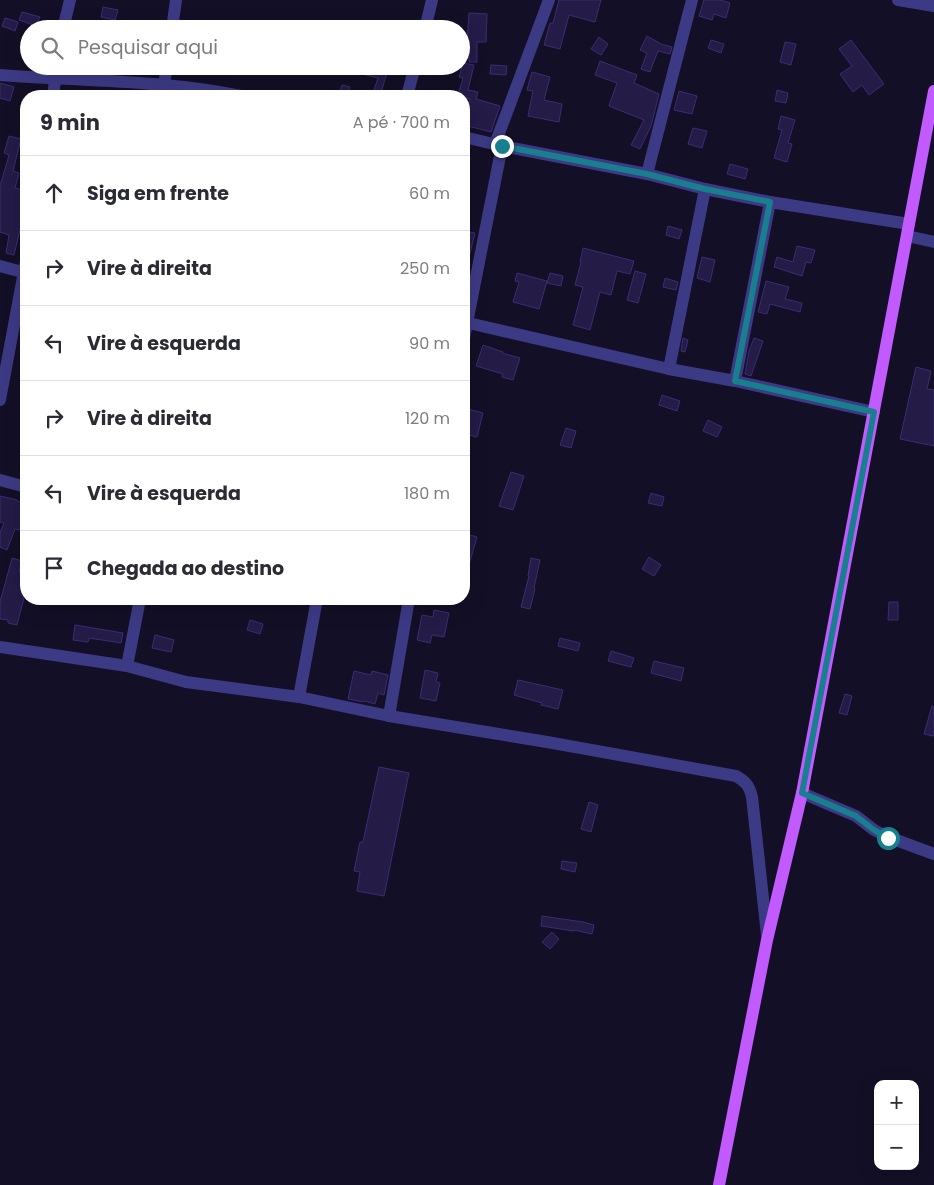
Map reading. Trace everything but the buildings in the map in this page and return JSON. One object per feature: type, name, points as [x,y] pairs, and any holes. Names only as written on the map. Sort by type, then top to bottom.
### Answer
[{"type":"main road","points":[[719,1185],[768,940],[802,793],[934,91]]},
{"type":"street","points":[[65,20],[70,0]]},
{"type":"street","points":[[173,20],[176,0]]},
{"type":"street","points":[[427,20],[432,0]]},
{"type":"street","points":[[470,301],[499,145],[548,0]]},
{"type":"street","points":[[647,174],[692,0]]},
{"type":"street","points":[[898,0],[934,6]]},
{"type":"street","points":[[0,75],[20,74]]},
{"type":"street","points":[[54,90],[56,75]]},
{"type":"street","points":[[70,75],[178,90]]},
{"type":"street","points":[[159,88],[164,75]]},
{"type":"street","points":[[409,90],[413,75]]},
{"type":"street","points":[[470,138],[908,230],[934,242]]},
{"type":"street","points":[[669,369],[705,189]]},
{"type":"street","points":[[735,381],[770,202]]},
{"type":"street","points":[[0,266],[20,268]]},
{"type":"street","points":[[0,400],[20,299]]},
{"type":"street","points":[[470,323],[669,369],[735,381],[874,412]]},
{"type":"street","points":[[0,480],[20,485]]},
{"type":"street","points":[[127,666],[139,605]]},
{"type":"street","points":[[299,697],[317,605]]},
{"type":"street","points":[[389,716],[408,605]]},
{"type":"street","points":[[0,647],[127,666],[186,682],[299,697],[389,716],[736,776],[745,782],[750,789],[752,797],[768,940]]},
{"type":"street","points":[[802,793],[856,816],[888,838],[934,854]]},
{"type":"route","points":[[502,146],[647,174],[705,189],[770,202],[735,381],[874,412],[802,793],[856,816],[888,838]]}]
